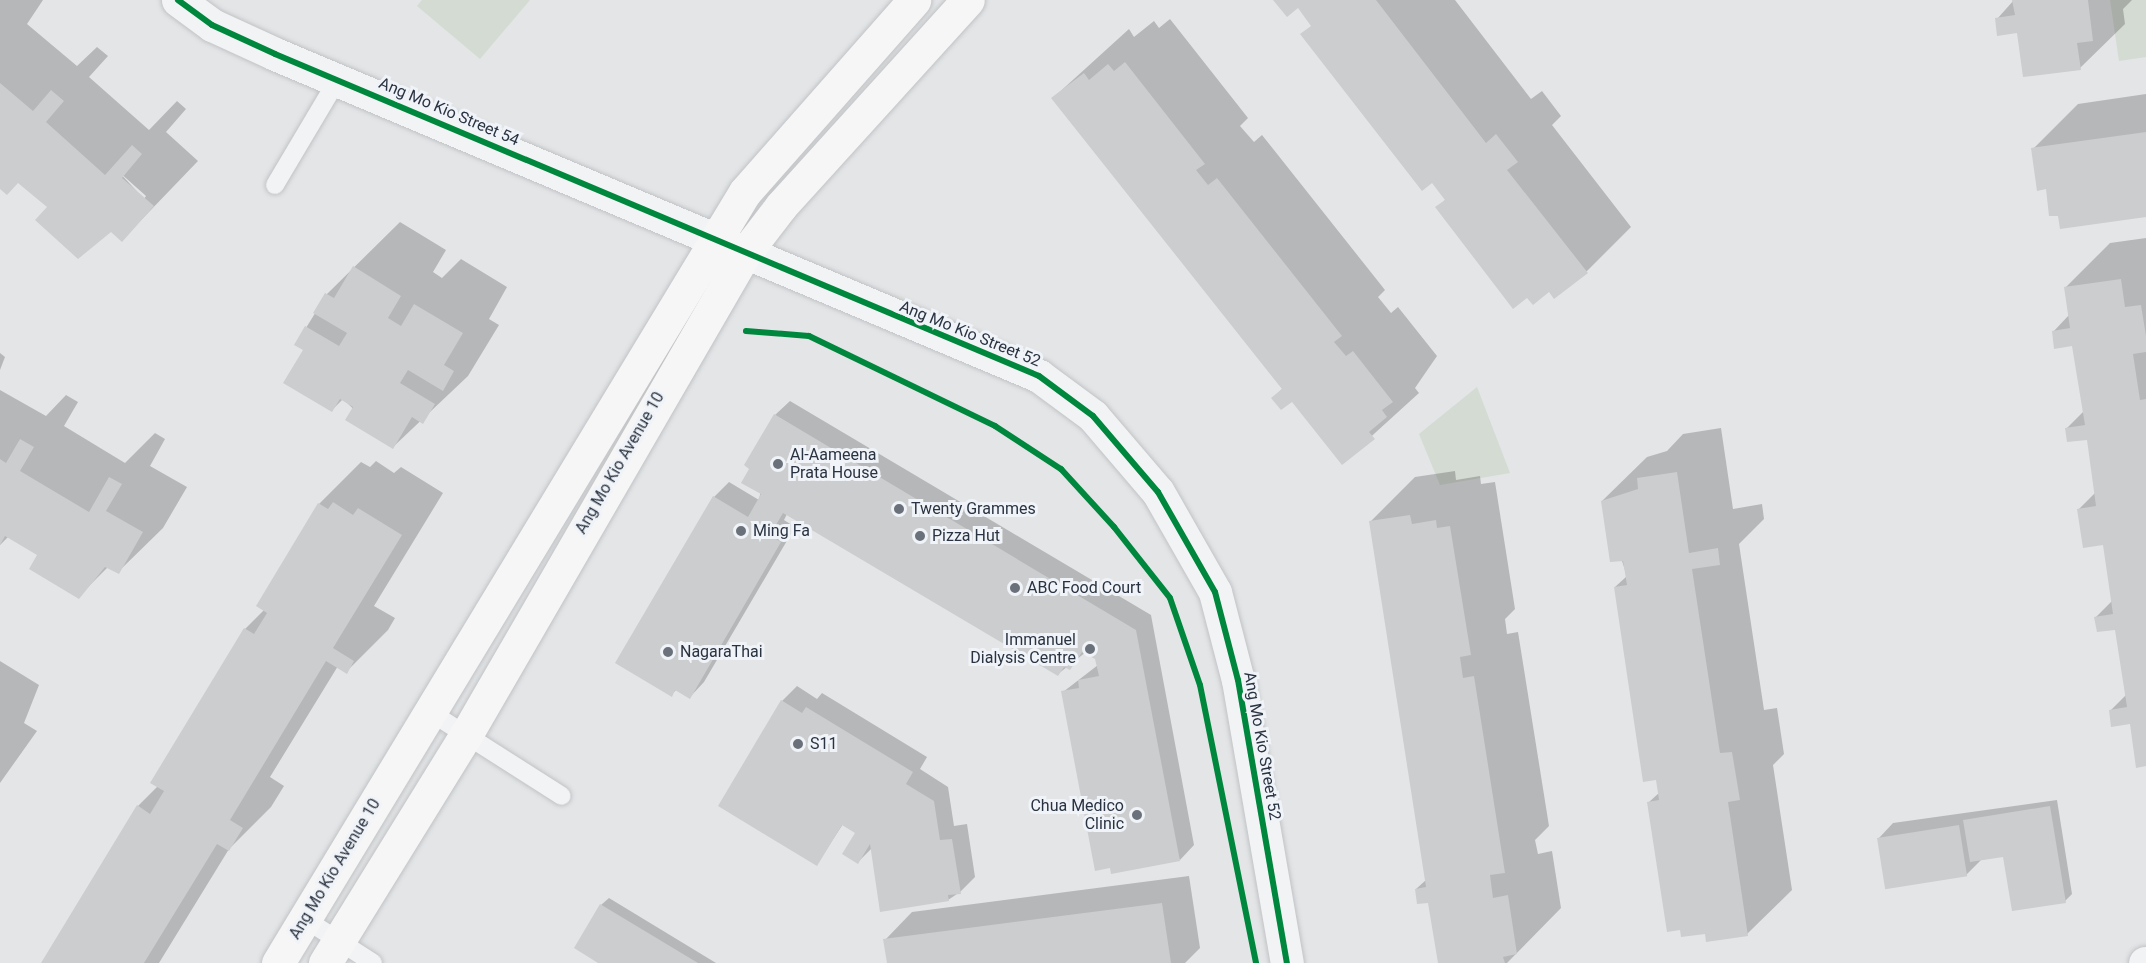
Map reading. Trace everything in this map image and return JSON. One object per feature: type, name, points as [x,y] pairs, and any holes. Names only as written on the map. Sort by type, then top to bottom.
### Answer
[{"type":"main road","name":"Ang Mo Kio Avenue 10","points":[[278,963],[746,192],[914,0]]},
{"type":"main road","name":"Ang Mo Kio Avenue 10","points":[[332,952],[466,735],[745,254],[781,206],[968,0]]},
{"type":"street","name":"Ang Mo Kio Street 54","points":[[178,0],[212,25],[714,242]]},
{"type":"street","name":"Ang Mo Kio Street 52","points":[[714,242],[1039,376],[1093,416],[1158,492],[1215,592],[1238,680],[1287,963]]},
{"type":"lane","points":[[275,185],[338,79]]},
{"type":"lane","points":[[430,712],[562,796]]},
{"type":"lane","points":[[305,919],[332,952],[373,963]]},
{"type":"shaded area","points":[[422,0],[530,0],[480,59],[417,6]]},
{"type":"shaded area","points":[[2110,0],[2146,0],[2146,57],[2119,61]]},
{"type":"shaded area","points":[[1477,387],[1510,473],[1440,485],[1419,434]]},
{"type":"building","points":[[1273,0],[1376,0],[1486,143],[1496,134],[1518,162],[1507,170],[1588,273],[1554,299],[1549,292],[1533,305],[1527,298],[1513,309],[1435,207],[1445,200],[1432,183],[1422,191],[1300,34],[1311,26],[1298,8],[1287,17]]},
{"type":"building","points":[[2012,0],[2088,0],[2093,41],[2077,43],[2081,70],[2023,77],[2017,33],[1997,36],[1995,18],[2015,15]]},
{"type":"building","points":[[1125,62],[1205,164],[1196,170],[1208,185],[1217,178],[1342,336],[1334,342],[1346,356],[1353,351],[1393,402],[1382,410],[1387,417],[1369,432],[1375,439],[1342,465],[1292,402],[1281,410],[1271,398],[1282,389],[1051,98],[1084,73],[1089,80],[1108,64],[1114,71]]},
{"type":"building","points":[[0,83],[33,111],[51,90],[64,101],[46,122],[105,175],[132,145],[142,154],[122,178],[154,206],[122,242],[111,232],[78,259],[35,220],[47,207],[18,183],[7,195],[0,189]]},
{"type":"building","points":[[2146,132],[2146,217],[2060,229],[2058,216],[2049,216],[2046,189],[2037,191],[2031,148]]},
{"type":"building","points":[[353,266],[401,296],[388,318],[401,326],[414,304],[463,333],[444,365],[454,371],[443,391],[408,370],[400,383],[435,404],[423,424],[412,417],[393,449],[345,420],[353,407],[340,399],[332,412],[283,383],[303,350],[294,345],[305,326],[339,346],[347,333],[313,313],[325,293],[334,298]]},
{"type":"building","points":[[2121,279],[2125,307],[2141,305],[2146,336],[2146,352],[2133,354],[2140,400],[2146,399],[2146,766],[2136,768],[2130,724],[2111,727],[2109,710],[2127,707],[2115,630],[2097,632],[2094,617],[2113,614],[2103,545],[2083,548],[2077,509],[2096,506],[2087,440],[2067,442],[2065,428],[2085,425],[2072,346],[2054,349],[2052,331],[2070,328],[2064,287]]},
{"type":"building","points":[[774,414],[1136,630],[1180,861],[1111,874],[1110,868],[1095,871],[1061,691],[1079,688],[1078,680],[1099,676],[1095,659],[1082,652],[1070,670],[1064,667],[1058,676],[783,513],[770,535],[781,542],[690,699],[675,690],[672,697],[615,663],[713,496],[748,517],[761,494],[741,483],[749,469],[744,465]]},
{"type":"building","points":[[20,439],[34,447],[20,471],[89,512],[109,477],[122,484],[106,511],[143,532],[119,574],[105,567],[79,599],[29,569],[37,555],[5,536],[0,545],[0,459],[6,463]]},
{"type":"building","points":[[1677,472],[1689,553],[1718,548],[1720,565],[1692,569],[1720,753],[1732,752],[1740,800],[1728,802],[1748,936],[1706,942],[1705,934],[1681,937],[1680,930],[1667,932],[1647,802],[1659,800],[1656,780],[1643,782],[1614,587],[1627,585],[1623,561],[1610,562],[1601,501],[1638,489],[1637,478]]},
{"type":"building","points":[[333,502],[353,515],[358,508],[402,535],[333,648],[354,661],[347,674],[326,661],[230,820],[243,828],[229,851],[217,844],[144,963],[41,963],[137,805],[150,814],[164,791],[150,783],[244,628],[254,634],[267,613],[256,606],[318,503],[328,509]]},
{"type":"building","points":[[1410,515],[1412,524],[1436,520],[1437,528],[1450,526],[1471,655],[1460,657],[1463,678],[1474,676],[1505,873],[1490,875],[1493,898],[1508,895],[1517,954],[1503,957],[1505,963],[1438,963],[1428,903],[1417,904],[1415,889],[1426,887],[1369,521]]},
{"type":"building","points":[[781,700],[802,713],[806,707],[913,772],[906,784],[934,801],[940,840],[952,839],[961,894],[948,895],[949,901],[880,912],[870,844],[858,864],[842,854],[855,833],[842,825],[817,866],[718,806]]},
{"type":"building","points":[[2050,806],[2066,903],[2012,911],[2003,857],[1970,862],[1963,820]]},
{"type":"building","points":[[1959,825],[1967,876],[1885,889],[1877,838]]},
{"type":"building","points":[[1162,903],[1171,963],[887,963],[883,939]]},
{"type":"building","points":[[600,904],[698,963],[598,963],[574,948]]},
{"type":"cycle path","points":[[178,0],[212,25],[275,54],[1039,376],[1093,416],[1158,492],[1215,592],[1238,680],[1287,963]]},
{"type":"cycle path","points":[[746,331],[809,336],[995,426],[1061,469],[1114,527],[1170,598],[1200,685],[1256,963]]},
{"type":"place","name":"Al-Aameena Prata House","points":[[778,464]]},
{"type":"place","name":"Twenty Grammes","points":[[899,509]]},
{"type":"place","name":"Ming Fa","points":[[741,531]]},
{"type":"place","name":"Pizza Hut","points":[[920,536]]},
{"type":"place","name":"ABC Food Court","points":[[1015,588]]},
{"type":"place","name":"Immanuel Dialysis Centre","points":[[1090,649]]},
{"type":"place","name":"NagaraThai","points":[[668,652]]},
{"type":"place","name":"S11","points":[[798,744]]},
{"type":"place","name":"Chua Medico Clinic","points":[[1137,815]]}]
